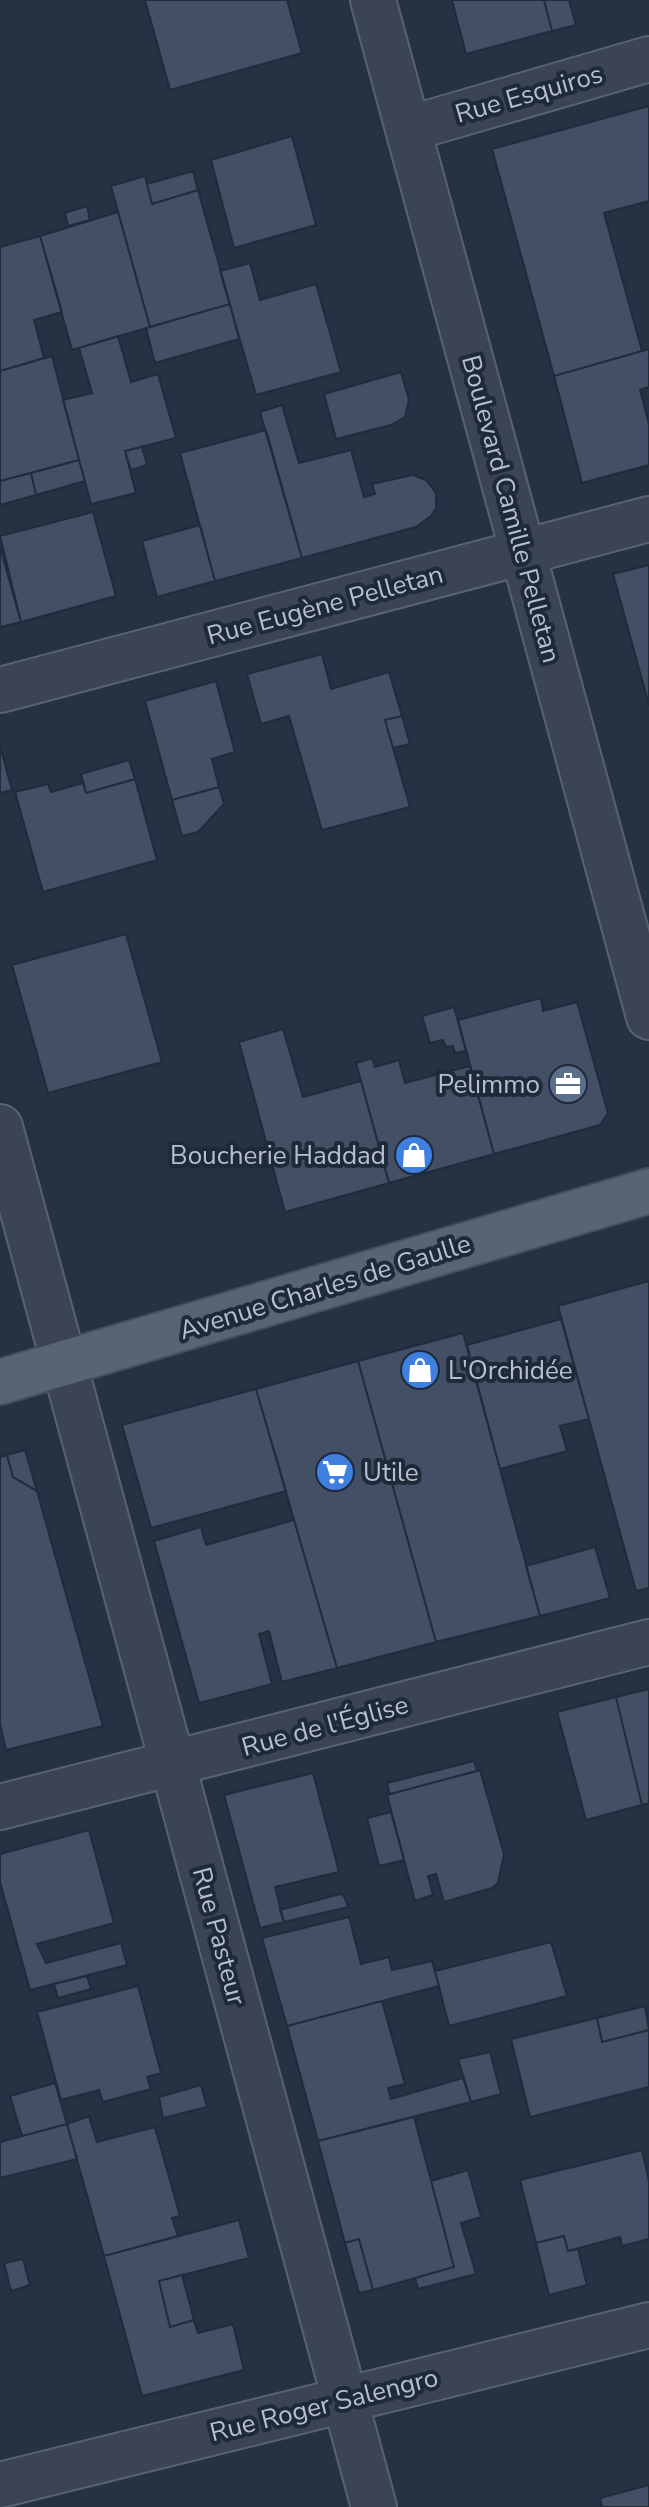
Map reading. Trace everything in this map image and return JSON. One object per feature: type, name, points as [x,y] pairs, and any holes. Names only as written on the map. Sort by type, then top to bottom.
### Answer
[{"type":"main road","name":"Avenue Charles de Gaulle","points":[[0,1382],[649,1191]]},
{"type":"street","name":"Boulevard Camille Pelletan","points":[[373,0],[649,1017]]},
{"type":"street","name":"Rue Esquiros","points":[[408,129],[649,59]]},
{"type":"street","name":"Rue Eugène Pelletan","points":[[0,690],[649,519]]},
{"type":"street","name":"Rue Pasteur","points":[[0,1127],[374,2507]]},
{"type":"street","name":"Rue de l'Église","points":[[0,1807],[172,1766],[649,1642]]},
{"type":"street","name":"Rue Roger Salengro","points":[[0,2485],[649,2325]]},
{"type":"building","points":[[145,0],[287,0],[302,53],[170,90]]},
{"type":"building","points":[[452,0],[544,0],[552,31],[466,54]]},
{"type":"building","points":[[544,0],[569,0],[576,25],[552,31]]},
{"type":"building","points":[[649,106],[649,201],[604,213],[642,351],[554,376],[492,149]]},
{"type":"building","points":[[292,136],[316,225],[234,248],[211,160]]},
{"type":"building","points":[[193,171],[198,190],[152,204],[147,184]]},
{"type":"building","points":[[145,176],[152,204],[198,190],[230,304],[150,327],[111,186]]},
{"type":"building","points":[[87,206],[90,220],[68,226],[65,213]]},
{"type":"building","points":[[118,212],[150,327],[72,350],[40,236]]},
{"type":"building","points":[[40,236],[62,312],[34,320],[44,358],[0,371],[0,247]]},
{"type":"building","points":[[250,263],[260,300],[316,284],[341,372],[256,395],[220,271]]},
{"type":"building","points":[[230,304],[239,339],[155,363],[146,328]]},
{"type":"building","points":[[118,336],[131,382],[158,374],[176,438],[125,451],[136,493],[91,504],[63,400],[92,393],[79,348]]},
{"type":"building","points":[[649,349],[649,387],[640,390],[649,424],[649,465],[582,483],[554,376]]},
{"type":"building","points":[[52,356],[79,460],[0,481],[0,371]]},
{"type":"building","points":[[401,372],[409,400],[405,417],[391,425],[336,439],[324,394]]},
{"type":"building","points":[[282,405],[299,463],[351,450],[364,497],[375,494],[372,484],[413,475],[426,480],[436,493],[436,508],[431,516],[416,527],[302,558],[260,412]]},
{"type":"building","points":[[266,430],[302,558],[215,581],[180,453]]},
{"type":"building","points":[[142,447],[147,465],[131,470],[125,451]]},
{"type":"building","points":[[79,460],[85,481],[36,495],[31,473]]},
{"type":"building","points":[[31,473],[36,495],[0,505],[0,481]]},
{"type":"building","points":[[93,512],[116,596],[21,622],[0,536]]},
{"type":"building","points":[[200,525],[215,581],[157,597],[142,541]]},
{"type":"building","points":[[0,547],[21,622],[0,627]]},
{"type":"building","points":[[649,565],[649,705],[613,574]]},
{"type":"building","points":[[322,654],[331,689],[389,672],[402,716],[385,720],[410,807],[322,830],[289,716],[261,724],[247,674]]},
{"type":"building","points":[[216,681],[235,752],[212,759],[219,787],[172,800],[145,701]]},
{"type":"building","points":[[402,716],[410,744],[393,748],[385,720]]},
{"type":"building","points":[[0,746],[12,790],[0,793]]},
{"type":"building","points":[[129,760],[135,779],[86,793],[81,774]]},
{"type":"building","points":[[135,779],[157,860],[43,892],[15,792],[48,784],[51,792],[83,783],[86,793]]},
{"type":"building","points":[[219,787],[224,804],[198,832],[182,836],[172,800]]},
{"type":"building","points":[[126,934],[162,1062],[48,1093],[12,965]]},
{"type":"building","points":[[541,998],[543,1011],[577,1002],[608,1113],[600,1125],[494,1154],[458,1020]]},
{"type":"building","points":[[454,1007],[466,1051],[455,1053],[453,1046],[446,1047],[443,1040],[430,1043],[422,1016]]},
{"type":"building","points":[[283,1029],[303,1097],[361,1081],[389,1183],[285,1212],[239,1042]]},
{"type":"building","points":[[372,1058],[375,1067],[399,1060],[405,1083],[470,1066],[494,1154],[389,1183],[356,1063]]},
{"type":"building","points":[[649,1281],[649,1588],[636,1591],[558,1306]]},
{"type":"building","points":[[561,1319],[589,1419],[560,1426],[567,1451],[500,1469],[467,1345]]},
{"type":"building","points":[[463,1333],[540,1616],[436,1642],[358,1361]]},
{"type":"building","points":[[358,1361],[436,1642],[337,1668],[256,1389]]},
{"type":"building","points":[[256,1389],[286,1491],[151,1528],[122,1425]]},
{"type":"building","points":[[25,1450],[37,1491],[13,1477],[7,1455]]},
{"type":"building","points":[[7,1455],[13,1477],[37,1491],[103,1726],[6,1750],[0,1724],[0,1457]]},
{"type":"building","points":[[294,1520],[337,1668],[282,1682],[269,1631],[259,1634],[272,1684],[199,1703],[154,1541],[201,1527],[206,1545]]},
{"type":"building","points":[[595,1547],[610,1598],[540,1616],[526,1566]]},
{"type":"building","points":[[649,1689],[649,1803],[642,1805],[616,1697]]},
{"type":"building","points":[[616,1697],[642,1805],[586,1820],[557,1712]]},
{"type":"building","points":[[474,1761],[477,1771],[390,1794],[387,1783]]},
{"type":"building","points":[[480,1770],[504,1854],[498,1883],[492,1888],[444,1902],[436,1874],[428,1876],[433,1895],[415,1901],[387,1795]]},
{"type":"building","points":[[313,1773],[339,1872],[275,1887],[284,1922],[260,1928],[224,1795]]},
{"type":"building","points":[[391,1812],[404,1860],[379,1866],[367,1818]]},
{"type":"building","points":[[89,1830],[114,1923],[37,1944],[46,1963],[121,1943],[127,1965],[30,1990],[0,1882],[0,1854]]},
{"type":"building","points":[[340,1894],[348,1907],[284,1922],[280,1910]]},
{"type":"building","points":[[349,1917],[361,1964],[389,1957],[392,1970],[432,1961],[439,1986],[287,2026],[262,1938]]},
{"type":"building","points":[[551,1942],[567,1996],[449,2026],[435,1971]]},
{"type":"building","points":[[87,1976],[91,1989],[58,1998],[54,1984]]},
{"type":"building","points":[[138,1986],[161,2073],[147,2077],[151,2089],[103,2102],[99,2090],[61,2100],[37,2012]]},
{"type":"building","points":[[382,2001],[405,2084],[388,2088],[391,2099],[463,2078],[471,2102],[318,2141],[287,2026]]},
{"type":"building","points":[[645,2006],[649,2030],[602,2042],[597,2018]]},
{"type":"building","points":[[597,2018],[602,2042],[649,2030],[649,2087],[530,2117],[511,2039]]},
{"type":"building","points":[[490,2052],[501,2094],[471,2102],[458,2059]]},
{"type":"building","points":[[55,2083],[67,2124],[22,2136],[10,2096]]},
{"type":"building","points":[[201,2085],[207,2107],[163,2118],[159,2097]]},
{"type":"building","points":[[89,2116],[97,2142],[155,2127],[180,2216],[172,2218],[178,2236],[104,2256],[67,2124]]},
{"type":"building","points":[[414,2117],[454,2267],[373,2290],[359,2239],[345,2243],[318,2141]]},
{"type":"building","points":[[67,2124],[77,2159],[0,2178],[0,2142]]},
{"type":"building","points":[[642,2150],[649,2181],[649,2239],[622,2246],[620,2237],[568,2251],[564,2236],[536,2243],[520,2180]]},
{"type":"building","points":[[468,2170],[481,2217],[461,2223],[476,2274],[418,2289],[415,2278],[454,2267],[431,2181]]},
{"type":"building","points":[[239,2220],[249,2258],[159,2281],[170,2327],[194,2320],[198,2333],[233,2324],[244,2370],[142,2396],[104,2256]]},
{"type":"building","points":[[564,2236],[568,2251],[578,2249],[587,2285],[549,2295],[536,2243]]},
{"type":"building","points":[[359,2239],[373,2290],[359,2293],[345,2243]]},
{"type":"building","points":[[23,2259],[30,2285],[11,2291],[4,2263]]},
{"type":"building","points":[[182,2275],[194,2320],[170,2327],[159,2281]]},
{"type":"building","points":[[649,2485],[649,2507],[602,2507],[600,2498]]},
{"type":"place","name":"Pelimmo","points":[[568,1084]]},
{"type":"place","name":"Boucherie Haddad","points":[[414,1155]]},
{"type":"place","name":"L'Orchidée","points":[[420,1370]]},
{"type":"place","name":"Utile","points":[[335,1472]]}]
